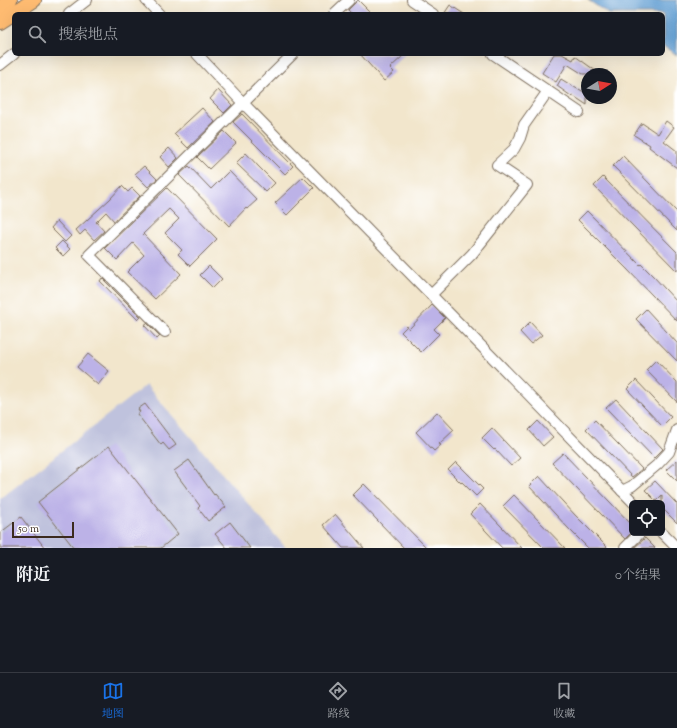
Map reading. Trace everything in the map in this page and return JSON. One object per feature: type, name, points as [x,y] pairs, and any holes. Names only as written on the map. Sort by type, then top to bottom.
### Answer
[{"type":"highway","points":[[0,8],[10,0]]},
{"type":"highway","points":[[15,12],[34,0]]},
{"type":"highway","points":[[0,22],[12,14]]},
{"type":"street","points":[[22,12],[37,0]]},
{"type":"street","points":[[71,12],[87,0]]},
{"type":"street","points":[[146,0],[157,12]]},
{"type":"street","points":[[336,12],[349,0]]},
{"type":"street","points":[[412,0],[430,12]]},
{"type":"street","points":[[0,30],[12,21]]},
{"type":"street","points":[[0,65],[12,56]]},
{"type":"street","points":[[199,56],[631,500]]},
{"type":"street","points":[[165,332],[89,255],[291,56]]},
{"type":"street","points":[[496,56],[579,112]]},
{"type":"street","points":[[431,295],[472,254],[527,185],[497,165],[514,149],[520,138],[524,125],[548,90]]},
{"type":"street","points":[[622,491],[632,486],[657,465],[669,452],[677,430]]},
{"type":"street","points":[[665,535],[677,548]]},
{"type":"street","points":[[624,548],[637,536]]},
{"type":"shaded area","points":[[146,385],[286,548],[0,548],[0,499]]},
{"type":"water","points":[[588,0],[677,0],[677,55],[665,47],[665,12],[606,12]]},
{"type":"building","points":[[358,0],[370,12],[350,12],[348,10]]},
{"type":"building","points":[[450,5],[461,12],[445,12]]},
{"type":"building","points":[[362,56],[403,56],[390,68],[394,72],[384,81]]},
{"type":"building","points":[[553,56],[566,56],[573,60],[575,56],[592,68],[581,68],[581,73],[567,64],[556,82],[542,73]]},
{"type":"building","points":[[561,79],[581,90],[581,101],[572,95],[571,96],[557,86]]},
{"type":"building","points":[[218,90],[232,105],[224,113],[210,99]]},
{"type":"building","points":[[202,108],[215,122],[188,148],[174,134]]},
{"type":"building","points":[[242,114],[293,166],[285,174],[233,122]]},
{"type":"building","points":[[666,121],[674,127],[664,141],[677,151],[677,168],[649,147],[650,145],[634,135],[642,123],[658,134]]},
{"type":"building","points":[[224,131],[236,143],[209,169],[197,157]]},
{"type":"building","points":[[169,148],[178,158],[169,167],[160,157]]},
{"type":"building","points":[[246,153],[275,183],[266,192],[236,163]]},
{"type":"building","points":[[623,156],[677,212],[677,231],[613,166]]},
{"type":"building","points":[[144,166],[157,179],[148,187],[135,174]]},
{"type":"building","points":[[189,166],[211,189],[229,171],[257,200],[247,209],[246,208],[229,226],[179,175]]},
{"type":"building","points":[[303,177],[314,188],[287,215],[275,203]]},
{"type":"building","points":[[603,177],[677,252],[677,271],[594,186]]},
{"type":"building","points":[[122,186],[128,192],[132,188],[140,196],[114,221],[106,212],[96,222],[104,231],[94,240],[85,230],[80,235],[76,230]]},
{"type":"building","points":[[167,188],[217,239],[190,266],[178,254],[182,250],[165,233],[179,219],[169,209],[143,234],[181,274],[155,299],[127,272],[144,255],[133,243],[117,260],[105,248]]},
{"type":"building","points":[[587,211],[640,265],[641,264],[654,277],[677,302],[677,321],[578,220]]},
{"type":"building","points":[[57,221],[71,236],[65,242],[51,228]]},
{"type":"building","points":[[62,241],[70,249],[63,256],[55,248]]},
{"type":"building","points":[[209,266],[222,279],[213,288],[200,275]]},
{"type":"building","points":[[102,278],[141,317],[138,320],[100,281]]},
{"type":"building","points":[[432,305],[445,318],[434,329],[439,334],[421,352],[401,332],[407,326],[409,329]]},
{"type":"building","points":[[646,309],[677,343],[677,361],[636,319]]},
{"type":"building","points":[[530,322],[542,335],[531,344],[520,332]]},
{"type":"building","points":[[147,323],[160,336],[157,339],[144,325]]},
{"type":"building","points":[[88,354],[109,371],[98,385],[77,367]]},
{"type":"building","points":[[656,360],[677,382],[677,402],[646,370]]},
{"type":"building","points":[[636,380],[671,417],[662,426],[627,389]]},
{"type":"building","points":[[616,399],[663,449],[654,458],[606,408]]},
{"type":"building","points":[[145,404],[176,445],[169,450],[163,443],[161,445],[137,414],[140,412],[138,409]]},
{"type":"building","points":[[437,412],[454,430],[439,444],[441,445],[434,451],[416,432]]},
{"type":"building","points":[[595,420],[642,469],[632,477],[586,429]]},
{"type":"building","points":[[538,421],[553,437],[543,446],[529,430]]},
{"type":"building","points":[[492,428],[520,458],[511,466],[482,438]]},
{"type":"building","points":[[109,446],[178,534],[161,548],[74,548],[38,502]]},
{"type":"building","points":[[563,453],[629,522],[629,535],[625,539],[552,463]]},
{"type":"building","points":[[189,460],[214,495],[215,494],[226,507],[208,521],[198,508],[200,506],[174,471]]},
{"type":"building","points":[[677,460],[677,481],[666,470]]},
{"type":"building","points":[[456,462],[483,489],[476,496],[448,470]]},
{"type":"building","points":[[539,476],[608,548],[588,548],[568,528],[529,486]]},
{"type":"building","points":[[655,481],[677,504],[677,523],[665,511],[665,500],[662,500],[662,495],[655,500],[645,490]]},
{"type":"building","points":[[364,484],[427,548],[404,548],[353,495]]},
{"type":"building","points":[[514,495],[565,548],[544,548],[503,506]]},
{"type":"building","points":[[480,504],[522,548],[502,548],[470,514]]},
{"type":"building","points":[[335,514],[364,548],[343,548],[323,525]]},
{"type":"building","points":[[21,517],[45,548],[0,548],[0,533]]},
{"type":"building","points":[[230,522],[250,548],[227,548],[215,534]]},
{"type":"building","points":[[645,538],[655,548],[634,548]]}]
